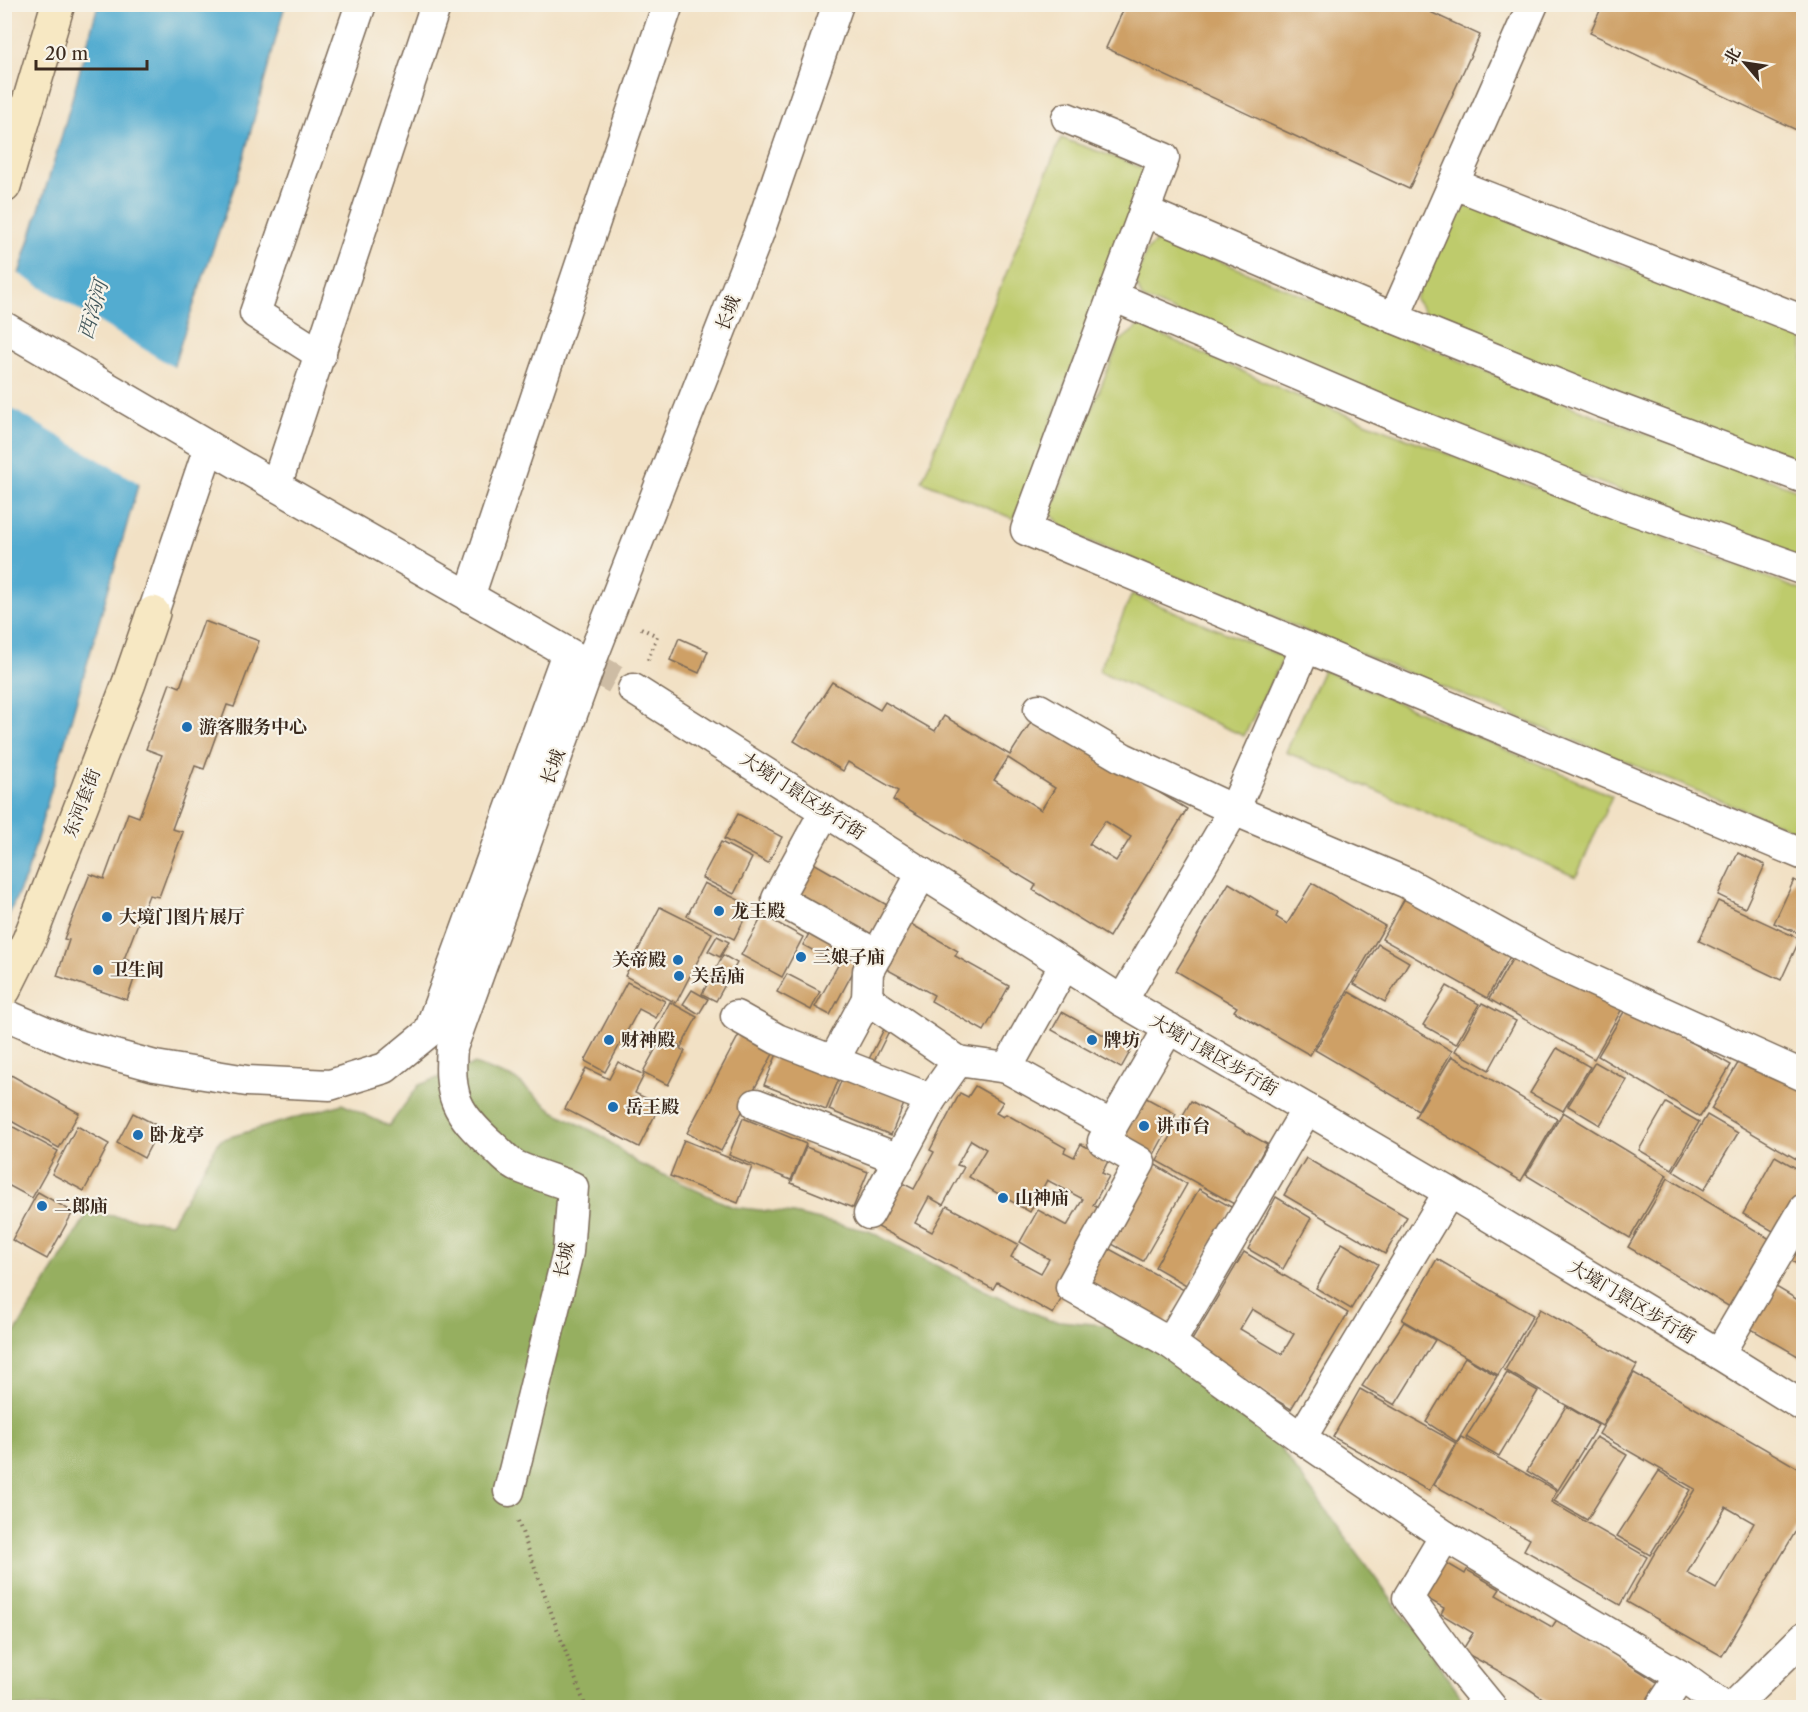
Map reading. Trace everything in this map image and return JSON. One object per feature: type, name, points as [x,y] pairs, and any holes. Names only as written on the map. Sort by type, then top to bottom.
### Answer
[{"type":"street","points":[[4,186],[58,4]]},
{"type":"street","points":[[321,355],[255,313],[361,4]]},
{"type":"street","points":[[276,486],[436,4]]},
{"type":"street","points":[[469,597],[668,4]]},
{"type":"street","name":"长城","points":[[514,1502],[568,1252],[573,1187],[515,1165],[478,1133],[463,1116],[452,1086],[450,1071],[452,1048],[593,656],[758,235],[838,4]]},
{"type":"street","points":[[1394,318],[1533,4]]},
{"type":"street","points":[[1067,118],[1164,158],[1026,530],[1803,855]]},
{"type":"street","points":[[1454,184],[1803,321]]},
{"type":"street","points":[[1144,211],[1394,318],[1602,402],[1803,478]]},
{"type":"street","points":[[1113,296],[1402,419],[1622,506],[1803,570]]},
{"type":"street","points":[[4,327],[578,659],[429,1032],[385,1068],[330,1085],[247,1081],[155,1066],[74,1044],[4,1014]]},
{"type":"street","points":[[153,613],[209,447]]},
{"type":"street","name":"东河套街","points":[[4,990],[29,940],[129,683],[153,613]]},
{"type":"street","points":[[1122,1001],[1234,810],[1306,647]]},
{"type":"street","name":"大境门景区步行街","points":[[634,690],[1122,1001],[1449,1192],[1803,1406]]},
{"type":"street","points":[[1039,709],[1123,758],[1234,810],[1407,883],[1541,957],[1803,1076]]},
{"type":"street","points":[[825,811],[777,899],[877,955]]},
{"type":"street","points":[[834,1060],[867,999],[868,971],[922,873]]},
{"type":"street","points":[[1007,1068],[1065,964]]},
{"type":"street","points":[[867,999],[958,1061],[1007,1068],[1112,1126]]},
{"type":"street","points":[[736,1016],[777,1039],[795,1032],[834,1060],[931,1099]]},
{"type":"street","points":[[1169,1028],[1103,1141],[1140,1162],[1071,1287],[1170,1344],[1301,1438],[1445,1536],[1681,1676],[1725,1707]]},
{"type":"street","points":[[869,1214],[931,1099],[958,1061]]},
{"type":"street","points":[[756,1104],[899,1159]]},
{"type":"street","points":[[1170,1344],[1306,1109]]},
{"type":"street","points":[[1301,1438],[1449,1192]]},
{"type":"street","points":[[1719,1354],[1803,1209]]},
{"type":"street","points":[[1445,1536],[1407,1598],[1492,1707]]},
{"type":"street","points":[[1732,1707],[1803,1637]]},
{"type":"street","points":[[1660,1707],[1681,1676]]},
{"type":"path","points":[[634,690],[657,636],[638,627]]},
{"type":"path","points":[[514,1502],[518,1523],[586,1707]]},
{"type":"green space","points":[[1061,138],[1133,164],[1147,172],[1014,519],[922,481]]},
{"type":"green space","points":[[1474,206],[1803,338],[1803,467],[1430,320],[1415,299],[1455,209]]},
{"type":"green space","points":[[1162,237],[1567,405],[1803,492],[1803,560],[1404,408],[1142,298],[1135,280],[1147,250]]},
{"type":"green space","points":[[1140,325],[1290,393],[1803,591],[1803,834],[1065,531],[1050,512],[1119,342]]},
{"type":"green space","points":[[1132,594],[1284,657],[1244,736],[1099,671]]},
{"type":"green space","points":[[1323,670],[1612,796],[1576,877],[1286,752]]},
{"type":"green space","points":[[474,1064],[515,1079],[555,1112],[602,1136],[637,1163],[733,1207],[793,1214],[869,1231],[984,1290],[1049,1320],[1126,1327],[1267,1430],[1458,1691],[1465,1707],[5,1707],[4,1351],[88,1213],[171,1223],[220,1140],[342,1104],[389,1126],[419,1085]]},
{"type":"water","name":"西沟河","points":[[98,5],[285,5],[241,167],[182,339],[149,447],[27,874],[5,923],[5,319],[60,142]]},
{"type":"pier","points":[[16,272],[177,369],[142,485],[4,404],[4,309]]},
{"type":"building","points":[[1126,4],[1413,4],[1480,35],[1409,189],[1106,48]]},
{"type":"building","points":[[1603,4],[1803,4],[1803,133],[1590,33]]},
{"type":"building","points":[[204,621],[259,641],[234,707],[227,705],[204,769],[195,766],[172,829],[183,832],[159,897],[149,895],[124,959],[139,964],[127,1000],[57,976],[69,940],[64,939],[90,874],[104,879],[128,813],[139,817],[162,755],[146,749],[170,683],[180,687]]},
{"type":"building","points":[[679,638],[708,651],[699,673],[670,660]]},
{"type":"building","points":[[832,682],[880,710],[885,702],[935,731],[944,716],[1010,755],[1036,714],[1110,763],[1187,809],[1109,937],[1033,890],[1036,885],[893,800],[898,791],[848,762],[843,771],[794,741]],"holes":[[[1008,758],[1055,788],[1041,810],[994,780]],[[1105,821],[1131,837],[1116,861],[1089,844]]]},
{"type":"building","points":[[738,814],[782,837],[768,863],[724,839]]},
{"type":"building","points":[[721,842],[752,858],[734,894],[702,878]]},
{"type":"building","points":[[1738,853],[1765,865],[1745,908],[1718,895]]},
{"type":"building","points":[[810,861],[894,909],[875,943],[791,895]]},
{"type":"building","points":[[1794,880],[1803,885],[1801,934],[1774,923]]},
{"type":"building","name":"龙王殿","points":[[704,883],[751,906],[734,939],[687,916]]},
{"type":"building","points":[[1229,883],[1278,913],[1276,917],[1287,924],[1312,883],[1385,926],[1310,1055],[1234,1011],[1237,1007],[1176,971]]},
{"type":"building","points":[[1409,891],[1514,949],[1487,998],[1382,939]]},
{"type":"building","points":[[1718,901],[1800,939],[1781,980],[1699,941]]},
{"type":"building","name":"关帝殿","points":[[660,907],[712,933],[676,1003],[625,976]]},
{"type":"building","points":[[763,915],[803,937],[782,977],[741,955]]},
{"type":"building","points":[[904,920],[958,951],[955,956],[1009,986],[984,1031],[931,1001],[934,995],[879,965]]},
{"type":"building","points":[[813,926],[847,944],[836,963],[803,945]]},
{"type":"building","points":[[717,936],[729,942],[720,957],[708,951]]},
{"type":"building","points":[[1378,944],[1409,962],[1385,1002],[1354,984]]},
{"type":"building","points":[[847,949],[861,957],[830,1015],[815,1007]]},
{"type":"building","points":[[1518,949],[1623,1007],[1594,1059],[1489,999]]},
{"type":"building","points":[[723,955],[737,963],[716,1001],[702,994]]},
{"type":"building","points":[[787,974],[820,991],[811,1010],[777,992]]},
{"type":"building","name":"财神殿","points":[[627,982],[665,1001],[656,1018],[639,1009],[605,1072],[585,1061]]},
{"type":"building","points":[[1447,986],[1479,1004],[1456,1044],[1423,1025]]},
{"type":"building","points":[[692,990],[708,999],[699,1014],[683,1004]]},
{"type":"building","points":[[1349,992],[1452,1051],[1418,1110],[1315,1050]]},
{"type":"building","points":[[670,1002],[697,1017],[681,1047],[654,1032]]},
{"type":"building","points":[[1482,1003],[1516,1021],[1489,1070],[1455,1051]]},
{"type":"building","points":[[1628,1005],[1731,1065],[1700,1117],[1598,1056]]},
{"type":"building","name":"牌坊","points":[[1062,1012],[1131,1050],[1121,1068],[1052,1030]]},
{"type":"building","points":[[886,1025],[891,1027],[871,1067],[866,1065]]},
{"type":"building","points":[[740,1033],[774,1052],[721,1151],[687,1133]]},
{"type":"building","points":[[661,1039],[685,1051],[668,1085],[643,1072]]},
{"type":"building","points":[[1557,1048],[1590,1067],[1563,1111],[1530,1093]]},
{"type":"building","points":[[779,1049],[841,1074],[826,1110],[764,1085]]},
{"type":"building","points":[[1744,1053],[1803,1088],[1803,1163],[1711,1109]]},
{"type":"building","points":[[1452,1056],[1557,1119],[1521,1181],[1415,1117]]},
{"type":"building","name":"岳王殿","points":[[618,1062],[644,1075],[635,1093],[660,1105],[639,1147],[565,1109],[586,1068],[609,1079]]},
{"type":"building","points":[[1595,1062],[1627,1080],[1600,1125],[1568,1106]]},
{"type":"building","points":[[844,1074],[906,1099],[891,1135],[829,1110]]},
{"type":"building","points":[[11,1075],[79,1113],[59,1148],[4,1117],[4,1086]]},
{"type":"building","name":"山神庙","points":[[975,1086],[1003,1102],[996,1113],[1003,1117],[1006,1114],[1066,1148],[1064,1152],[1074,1157],[1081,1144],[1109,1159],[1102,1173],[1109,1176],[1093,1205],[1108,1214],[1053,1314],[997,1282],[993,1289],[878,1227],[902,1183],[914,1189],[934,1152],[930,1150],[960,1093],[968,1097]],"holes":[[[971,1140],[986,1149],[969,1177],[1030,1212],[1047,1180],[1083,1199],[1067,1226],[1038,1210],[1020,1242],[1049,1259],[1041,1273],[1011,1257],[1018,1244],[947,1206],[932,1232],[915,1223],[929,1197],[943,1205],[964,1167],[957,1165]]]},
{"type":"building","name":"讲市台","points":[[1137,1093],[1176,1114],[1151,1160],[1112,1138]]},
{"type":"building","points":[[1191,1101],[1267,1144],[1234,1204],[1157,1161]]},
{"type":"building","points":[[1666,1103],[1699,1122],[1672,1169],[1639,1150]]},
{"type":"building","points":[[1563,1112],[1667,1175],[1630,1238],[1526,1175]]},
{"type":"building","name":"卧龙亭","points":[[133,1113],[160,1127],[144,1158],[117,1143]]},
{"type":"building","points":[[1707,1115],[1738,1133],[1704,1190],[1673,1171]]},
{"type":"building","points":[[743,1118],[806,1144],[791,1180],[729,1155]]},
{"type":"building","points":[[4,1122],[58,1151],[32,1198],[4,1183]]},
{"type":"building","points":[[77,1126],[109,1144],[84,1191],[52,1174]]},
{"type":"building","points":[[684,1140],[752,1167],[738,1203],[670,1176]]},
{"type":"building","points":[[806,1147],[868,1172],[853,1208],[791,1183]]},
{"type":"building","points":[[1775,1156],[1803,1172],[1803,1192],[1780,1235],[1743,1214]]},
{"type":"building","points":[[1306,1158],[1407,1217],[1385,1254],[1284,1195]]},
{"type":"building","points":[[1154,1164],[1187,1184],[1143,1261],[1110,1243]]},
{"type":"building","points":[[1668,1178],[1775,1242],[1735,1310],[1628,1247]]},
{"type":"building","points":[[1199,1189],[1233,1208],[1188,1286],[1155,1267]]},
{"type":"building","points":[[38,1192],[73,1212],[47,1259],[12,1240]]},
{"type":"building","points":[[1276,1197],[1311,1218],[1283,1269],[1248,1249]]},
{"type":"building","points":[[1803,1231],[1803,1268],[1787,1258]]},
{"type":"building","points":[[1342,1243],[1378,1264],[1351,1309],[1316,1288]]},
{"type":"building","points":[[1104,1246],[1184,1290],[1164,1324],[1085,1280]]},
{"type":"building","points":[[1244,1252],[1348,1313],[1291,1409],[1188,1347]],"holes":[[[1252,1309],[1294,1334],[1282,1354],[1240,1329]]]},
{"type":"building","points":[[1437,1259],[1533,1315],[1498,1375],[1402,1320]]},
{"type":"building","points":[[1771,1284],[1803,1303],[1803,1359],[1746,1326]]},
{"type":"building","points":[[1540,1309],[1637,1365],[1602,1426],[1505,1370]]},
{"type":"building","points":[[1404,1322],[1435,1340],[1395,1405],[1362,1386]]},
{"type":"building","points":[[1465,1357],[1497,1376],[1457,1442],[1426,1422]]},
{"type":"building","points":[[1507,1373],[1538,1391],[1499,1456],[1466,1437]]},
{"type":"building","points":[[1634,1373],[1803,1471],[1803,1519],[1722,1656],[1627,1602],[1695,1489],[1599,1434]],"holes":[[[1726,1507],[1754,1523],[1716,1589],[1687,1573]]]},
{"type":"building","points":[[1360,1389],[1456,1443],[1429,1491],[1333,1437]]},
{"type":"building","points":[[1566,1406],[1598,1425],[1558,1490],[1527,1471]]},
{"type":"building","points":[[1461,1437],[1557,1491],[1551,1502],[1647,1557],[1620,1605],[1524,1550],[1530,1539],[1434,1485]]},
{"type":"building","points":[[1596,1437],[1627,1455],[1587,1520],[1554,1501]]},
{"type":"building","points":[[1659,1471],[1690,1490],[1650,1555],[1617,1536]]},
{"type":"building","points":[[1438,1558],[1465,1574],[1467,1570],[1500,1589],[1496,1595],[1552,1627],[1558,1618],[1660,1684],[1644,1707],[1556,1707],[1517,1681],[1462,1651],[1473,1633],[1441,1614],[1444,1608],[1416,1592]]},
{"type":"tunnel","points":[[589,665],[633,689]]},
{"type":"place","name":"游客服务中心","points":[[187,727]]},
{"type":"place","name":"龙王殿","points":[[719,911]]},
{"type":"place","name":"大境门图片展厅","points":[[107,917]]},
{"type":"place","name":"三娘子庙","points":[[801,957]]},
{"type":"place","name":"关帝殿","points":[[678,960]]},
{"type":"place","name":"卫生间","points":[[98,970]]},
{"type":"place","name":"关岳庙","points":[[679,976]]},
{"type":"place","name":"财神殿","points":[[609,1040]]},
{"type":"place","name":"牌坊","points":[[1092,1040]]},
{"type":"place","name":"岳王殿","points":[[613,1107]]},
{"type":"place","name":"讲市台","points":[[1144,1126]]},
{"type":"place","name":"卧龙亭","points":[[138,1135]]},
{"type":"place","name":"山神庙","points":[[1003,1198]]},
{"type":"place","name":"二郎庙","points":[[42,1206]]}]
